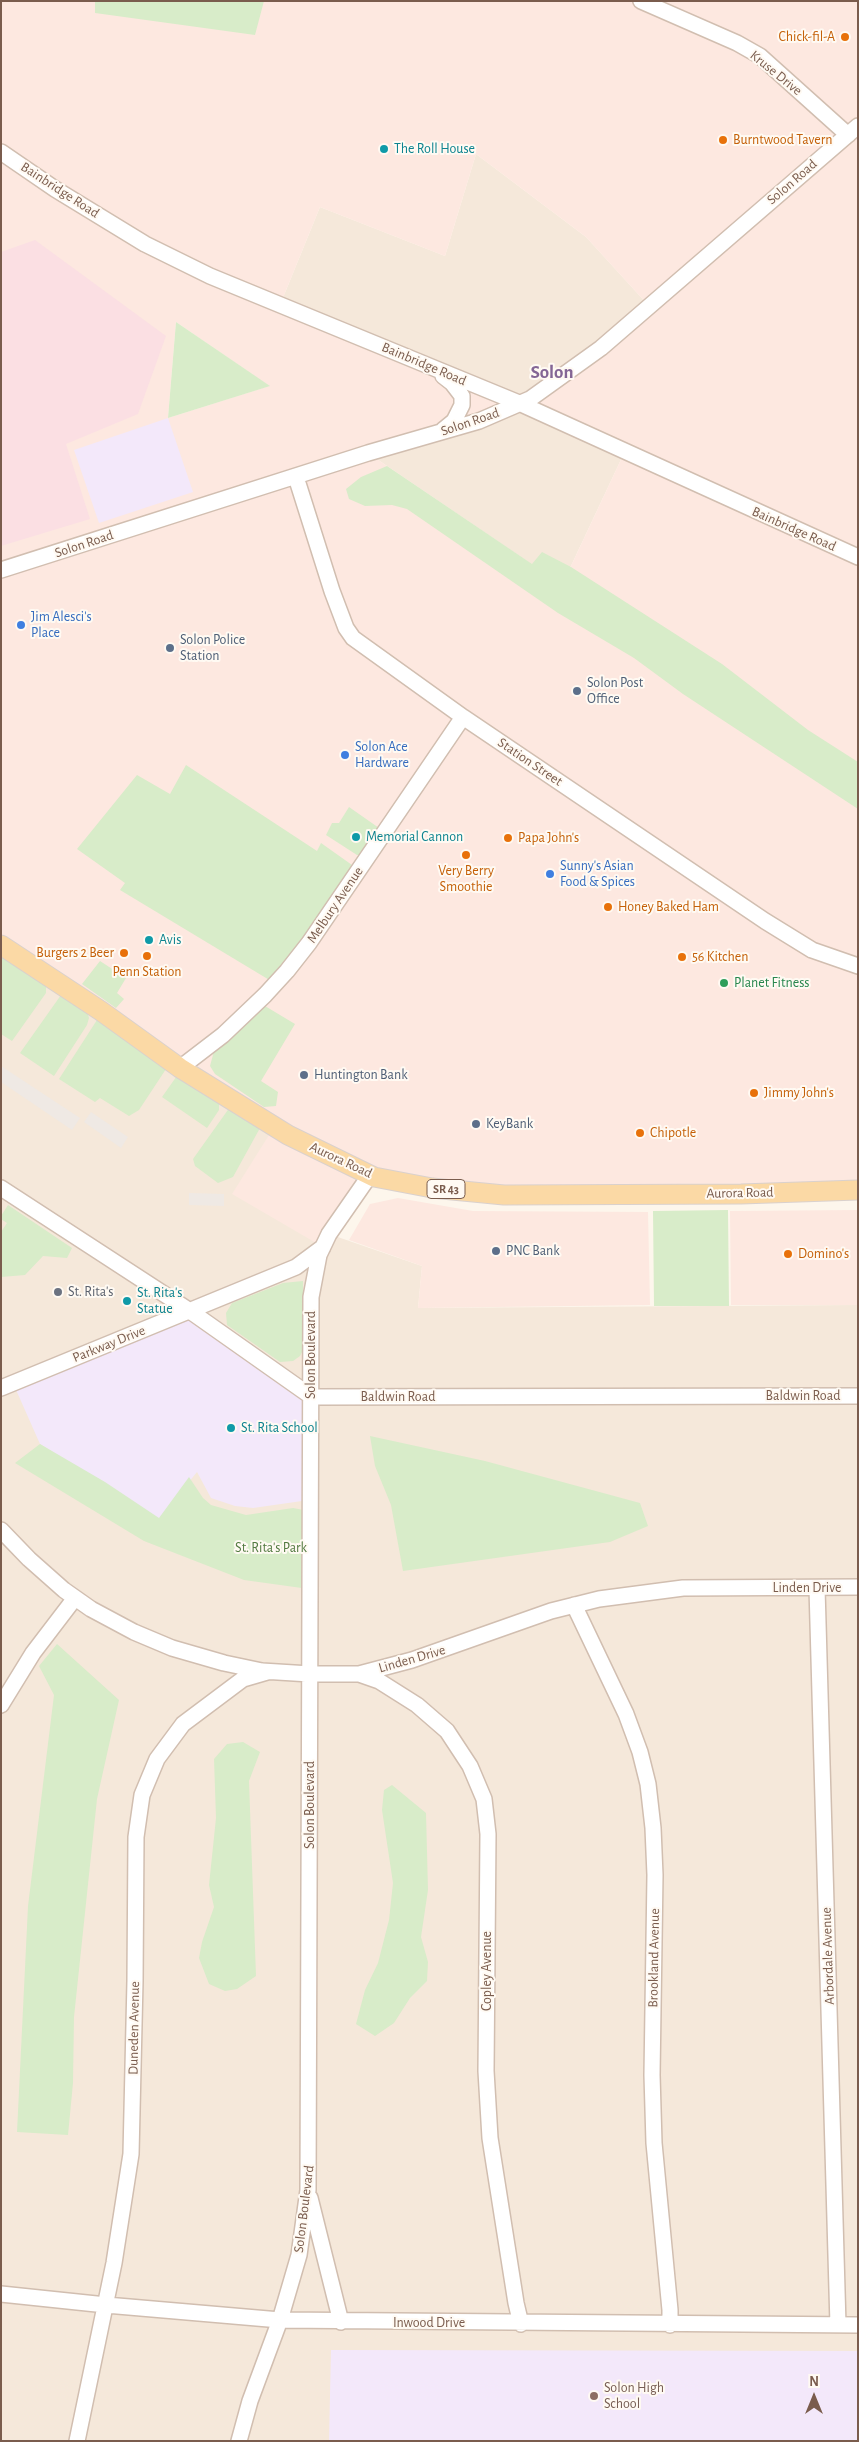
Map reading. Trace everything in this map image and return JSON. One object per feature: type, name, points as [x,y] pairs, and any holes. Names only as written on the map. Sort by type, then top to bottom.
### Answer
[{"type":"main road","name":"Aurora Road","points":[[1,945],[101,1011],[180,1068],[288,1135],[370,1175],[432,1188],[504,1195],[731,1194],[858,1190]]},
{"type":"street","name":"Kruse Drive","points":[[641,1],[737,43],[760,56],[853,130]]},
{"type":"street","name":"Solon Road","points":[[1,570],[479,421],[530,398],[601,348],[853,130]]},
{"type":"street","name":"Bainbridge Road","points":[[1,152],[55,189],[146,244],[210,276],[519,403],[858,557]]},
{"type":"street","points":[[428,366],[452,383],[462,396],[462,408],[454,421],[440,433]]},
{"type":"street","name":"Station Street","points":[[296,477],[346,628],[363,647],[463,718],[765,921],[812,950],[858,966]]},
{"type":"street","name":"Melbury Avenue","points":[[180,1068],[223,1035],[265,995],[309,944],[463,718]]},
{"type":"street","name":"Solon Boulevard","points":[[239,2441],[253,2393],[280,2320],[299,2255],[308,2190],[309,1500],[312,1297],[314,1278],[323,1247],[340,1215],[370,1175]]},
{"type":"street","points":[[1,1188],[190,1311],[312,1397]]},
{"type":"street","name":"Parkway Drive","points":[[1,1388],[296,1266],[323,1247]]},
{"type":"street","name":"Baldwin Road","points":[[312,1397],[858,1396]]},
{"type":"street","name":"Linden Drive","points":[[1,1530],[29,1559],[75,1598],[134,1632],[172,1648],[224,1663],[270,1671],[310,1674],[359,1674],[412,1660],[508,1625],[608,1597],[683,1588],[858,1587]]},
{"type":"street","name":"Arbordale Avenue","points":[[818,1588],[838,2325]]},
{"type":"street","points":[[1,1705],[32,1653],[75,1598]]},
{"type":"street","name":"Brookland Avenue","points":[[574,1605],[626,1714],[640,1752],[648,1784],[653,1828],[654,1875],[652,2065],[654,2144],[670,2324]]},
{"type":"street","name":"Duneden Avenue","points":[[77,2441],[106,2305],[130,2154],[135,1981],[136,1837],[142,1795],[157,1759],[183,1724],[243,1679],[270,1671]]},
{"type":"street","name":"Copley Avenue","points":[[359,1674],[378,1681],[417,1705],[447,1731],[470,1766],[484,1799],[488,1834],[486,2071],[490,2138],[514,2294],[521,2324]]},
{"type":"street","points":[[308,2190],[341,2322]]},
{"type":"street","name":"Inwood Drive","points":[[1,2294],[280,2320],[521,2324],[858,2325]]},
{"type":"shaded area","points":[[1,1],[858,1],[858,1190],[504,1195],[370,1175],[323,1247],[232,1194],[274,1127],[1,945]],"holes":[[[476,154],[586,237],[649,306],[519,403],[280,305],[320,207],[445,256]],[[176,322],[269,386],[168,418]],[[519,403],[625,451],[562,585],[368,453]]]},
{"type":"shaded area","points":[[476,154],[586,237],[649,306],[625,451],[562,585],[368,453],[280,305],[320,207],[445,256]]},
{"type":"shaded area","points":[[35,240],[166,336],[138,414],[66,444],[90,519],[1,546],[1,252]]},
{"type":"shaded area","points":[[168,418],[193,492],[99,523],[74,450]]},
{"type":"shaded area","points":[[1,945],[275,1127],[329,1234],[422,1266],[418,1308],[858,1305],[858,2441],[1,2441]]},
{"type":"shaded area","points":[[1,1066],[80,1118],[72,1130],[1,1082]]},
{"type":"shaded area","points":[[91,1112],[128,1137],[121,1148],[84,1122]]},
{"type":"shaded area","points":[[189,1193],[224,1194],[224,1206],[189,1205]]},
{"type":"shaded area","points":[[398,1198],[473,1211],[648,1212],[650,1305],[418,1308],[422,1266],[349,1240],[370,1204]]},
{"type":"shaded area","points":[[858,1210],[858,1305],[731,1305],[730,1211]]},
{"type":"shaded area","points":[[182,1314],[304,1400],[309,1500],[253,1508],[235,1506],[211,1498],[197,1472],[159,1519],[40,1444],[13,1383]]},
{"type":"shaded area","name":"Solon High School","points":[[331,2350],[858,2351],[858,2441],[329,2441]]},
{"type":"green space","points":[[95,1],[264,1],[255,35],[95,13]]},
{"type":"green space","points":[[176,322],[270,386],[168,418]]},
{"type":"green space","points":[[387,466],[532,564],[542,552],[571,567],[722,664],[808,730],[858,762],[858,809],[683,694],[634,658],[558,613],[407,509],[392,505],[365,506],[349,499],[346,489],[361,477]]},
{"type":"green space","points":[[186,765],[317,851],[321,843],[352,865],[276,984],[120,890],[125,883],[77,849],[137,775],[170,794]]},
{"type":"green space","points":[[349,807],[379,828],[362,855],[357,855],[326,835],[332,823],[339,823]]},
{"type":"green space","points":[[1,954],[46,985],[46,993],[12,1041],[1,1034]]},
{"type":"green space","points":[[100,961],[126,978],[117,993],[124,999],[116,1008],[82,984]]},
{"type":"green space","points":[[61,995],[87,1011],[89,1018],[87,1025],[54,1076],[20,1053]]},
{"type":"green space","points":[[265,1006],[295,1024],[261,1081],[278,1092],[276,1106],[264,1107],[215,1074],[210,1066],[214,1051]]},
{"type":"green space","points":[[97,1020],[168,1066],[139,1110],[129,1116],[100,1098],[95,1102],[59,1079]]},
{"type":"green space","points":[[179,1073],[219,1101],[219,1110],[207,1128],[162,1097]]},
{"type":"green space","points":[[230,1107],[260,1128],[233,1177],[218,1183],[195,1166],[193,1159]]},
{"type":"green space","points":[[8,1205],[72,1248],[67,1258],[43,1256],[25,1275],[1,1277],[1,1232],[7,1223],[1,1219],[1,1216]]},
{"type":"green space","points":[[728,1210],[729,1306],[654,1306],[653,1211]]},
{"type":"green space","points":[[303,1281],[303,1350],[300,1356],[293,1361],[280,1362],[227,1325],[226,1313],[232,1303],[283,1283]]},
{"type":"green space","points":[[370,1436],[485,1461],[640,1503],[648,1526],[610,1542],[403,1571],[391,1505],[375,1466]]},
{"type":"green space","name":"St. Rita's Park","points":[[40,1444],[105,1482],[159,1518],[189,1477],[203,1498],[211,1505],[246,1515],[293,1508],[309,1511],[309,1589],[244,1580],[144,1541],[15,1463]]},
{"type":"green space","points":[[57,1644],[119,1700],[97,1799],[74,2017],[73,2083],[68,2135],[17,2132],[28,1906],[54,1695],[39,1666]]},
{"type":"green space","points":[[243,1742],[260,1752],[249,1781],[256,1976],[237,1989],[225,1991],[209,1984],[199,1958],[202,1942],[214,1907],[209,1885],[216,1818],[214,1759],[227,1744]]},
{"type":"green space","points":[[392,1785],[426,1813],[428,1890],[421,1937],[428,1962],[427,1981],[410,1998],[394,2023],[375,2036],[356,2024],[365,1990],[378,1963],[389,1920],[393,1883],[382,1810],[384,1790]]},
{"type":"place","name":"Chick-fil-A","points":[[845,37]]},
{"type":"place","name":"Burntwood Tavern","points":[[723,140]]},
{"type":"place","name":"The Roll House","points":[[384,149]]},
{"type":"place","name":"Jim Alesci's Place","points":[[21,625]]},
{"type":"place","name":"Solon Police Station","points":[[170,648]]},
{"type":"place","name":"Solon Post Office","points":[[577,691]]},
{"type":"place","name":"Solon Ace Hardware","points":[[345,755]]},
{"type":"place","name":"Memorial Cannon","points":[[356,837]]},
{"type":"place","name":"Papa John's","points":[[508,838]]},
{"type":"place","name":"Very Berry Smoothie","points":[[466,855]]},
{"type":"place","name":"Sunny's Asian Food & Spices","points":[[550,874]]},
{"type":"place","name":"Honey Baked Ham","points":[[608,907]]},
{"type":"place","name":"Avis","points":[[149,940]]},
{"type":"place","name":"Burgers 2 Beer","points":[[124,953]]},
{"type":"place","name":"Penn Station","points":[[147,956]]},
{"type":"place","name":"56 Kitchen","points":[[682,957]]},
{"type":"place","name":"Planet Fitness","points":[[724,983]]},
{"type":"place","name":"Huntington Bank","points":[[304,1075]]},
{"type":"place","name":"Jimmy John's","points":[[754,1093]]},
{"type":"place","name":"KeyBank","points":[[476,1124]]},
{"type":"place","name":"Chipotle","points":[[640,1133]]},
{"type":"place","name":"PNC Bank","points":[[496,1251]]},
{"type":"place","name":"Domino's","points":[[788,1254]]},
{"type":"place","name":"St. Rita's","points":[[58,1292]]},
{"type":"place","name":"St. Rita's Statue","points":[[127,1301]]},
{"type":"place","name":"St. Rita School","points":[[231,1428]]},
{"type":"place","name":"Solon High School","points":[[594,2396]]},
{"type":"district","name":"Solon","points":[[552,372]]}]
